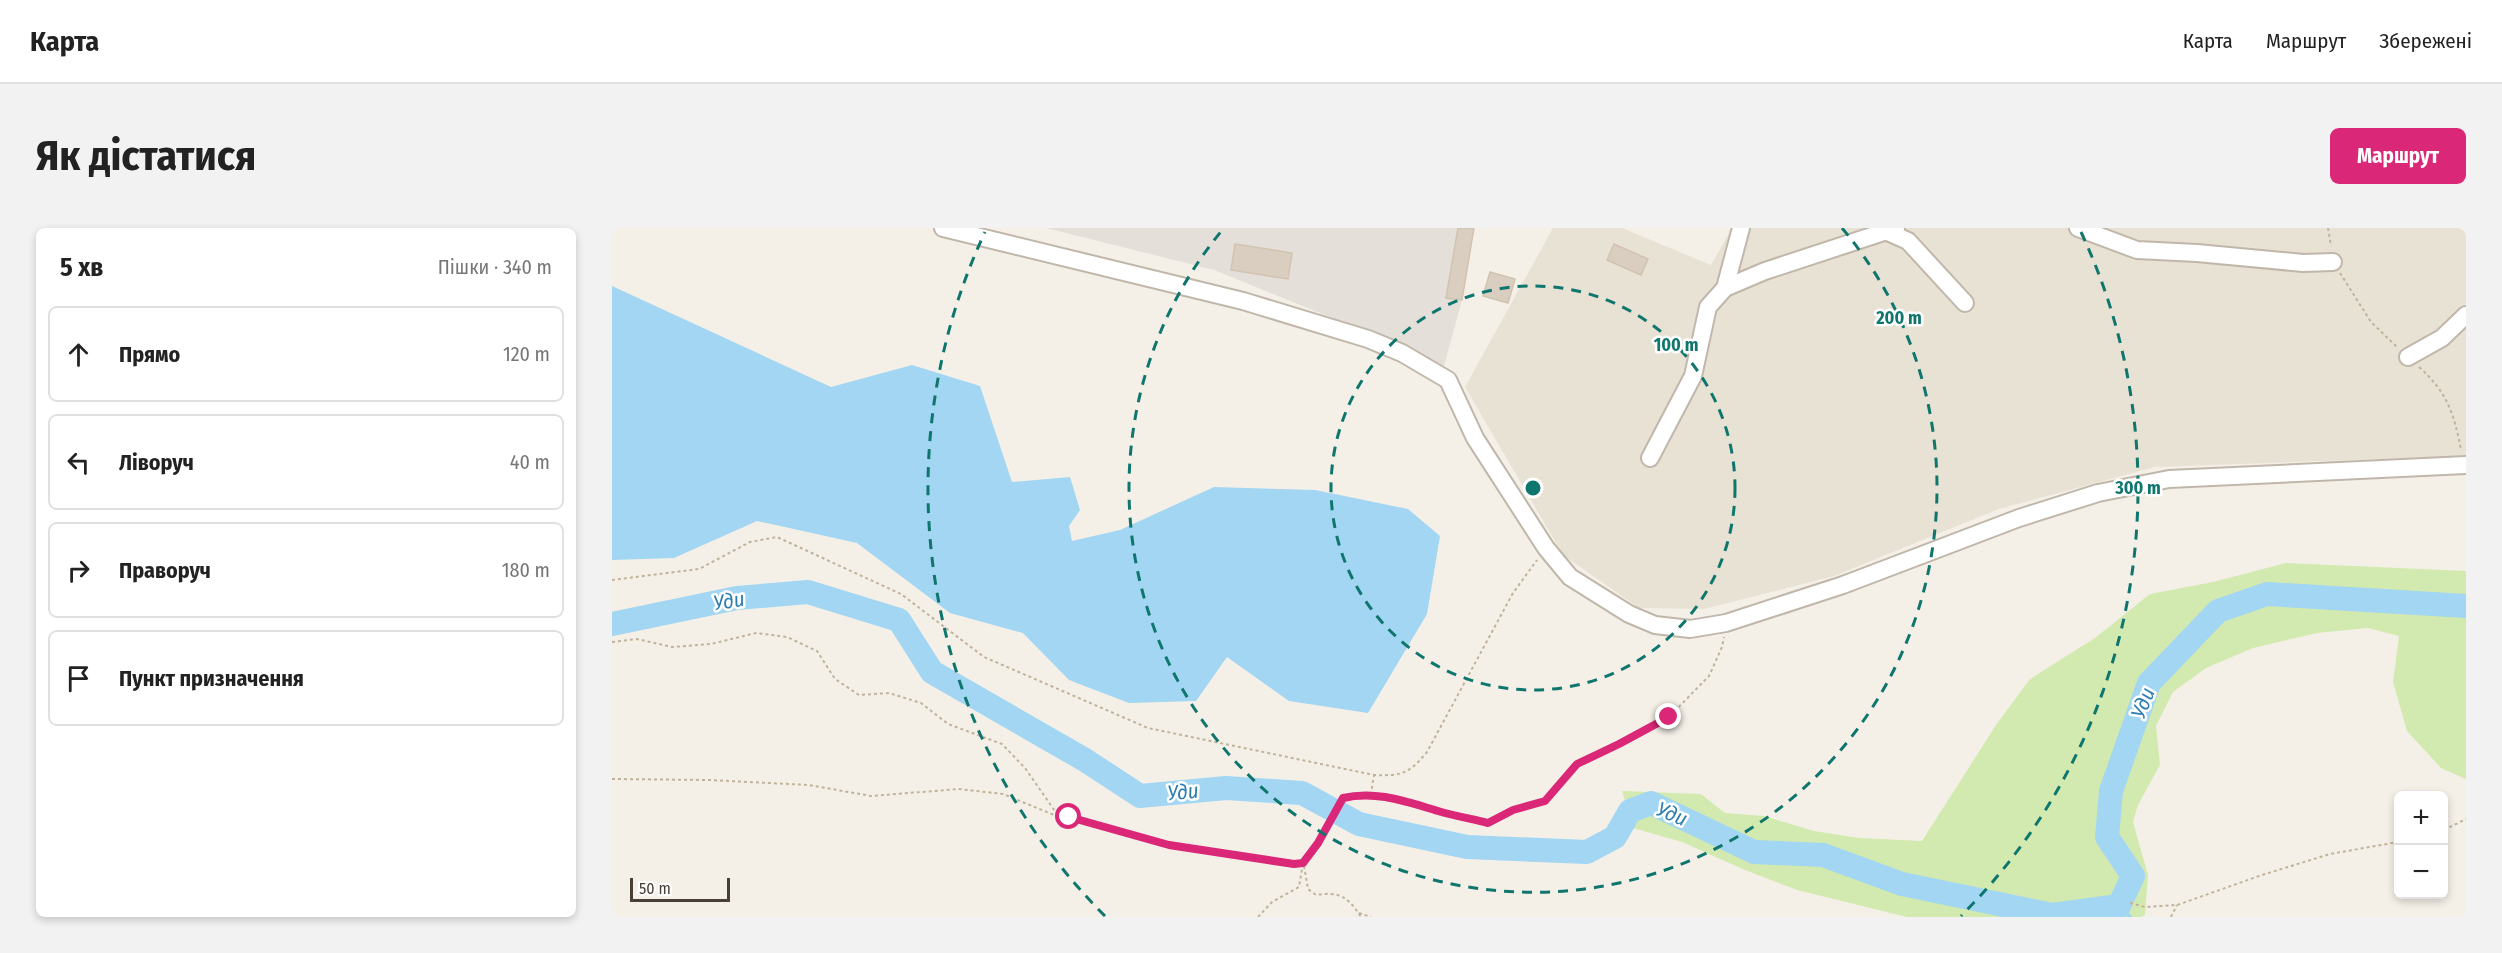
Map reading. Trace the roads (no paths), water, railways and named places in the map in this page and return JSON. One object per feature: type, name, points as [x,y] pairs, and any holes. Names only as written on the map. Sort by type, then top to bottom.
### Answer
[{"type":"street","points":[[943,228],[1243,301],[1368,339],[1402,353],[1448,380],[1475,438],[1546,548],[1570,577],[1629,614],[1655,625],[1690,629],[1726,623],[1843,585],[2019,518],[2098,493],[2169,478],[2466,465]]},
{"type":"street","points":[[1725,288],[1741,228]]},
{"type":"street","points":[[2078,228],[2137,250],[2303,263],[2333,262]]},
{"type":"street","points":[[1650,458],[1693,376],[1708,307],[1725,288],[1765,271],[1886,229],[1908,242],[1965,303]]},
{"type":"street","points":[[2408,357],[2442,338],[2466,315]]},
{"type":"water","points":[[612,286],[831,387],[912,365],[980,386],[1012,482],[1070,477],[1080,510],[1069,526],[1072,541],[1120,530],[1214,487],[1315,490],[1408,509],[1440,536],[1427,614],[1368,713],[1289,701],[1227,657],[1196,701],[1129,703],[1069,680],[1023,633],[950,613],[857,543],[757,521],[674,558],[612,560]]},
{"type":"waterway","name":"Уди","points":[[612,624],[737,598],[808,592],[899,620],[932,672],[1085,760],[1140,796],[1226,788],[1302,793],[1359,824],[1467,847],[1587,852],[1615,837],[1630,811],[1651,803],[1754,852],[1823,855],[1902,884],[2052,915],[2119,906],[2133,876],[2107,837],[2111,791],[2149,683],[2218,611],[2267,594],[2466,606]]},
{"type":"waterway","points":[[2119,906],[2130,917]]}]
